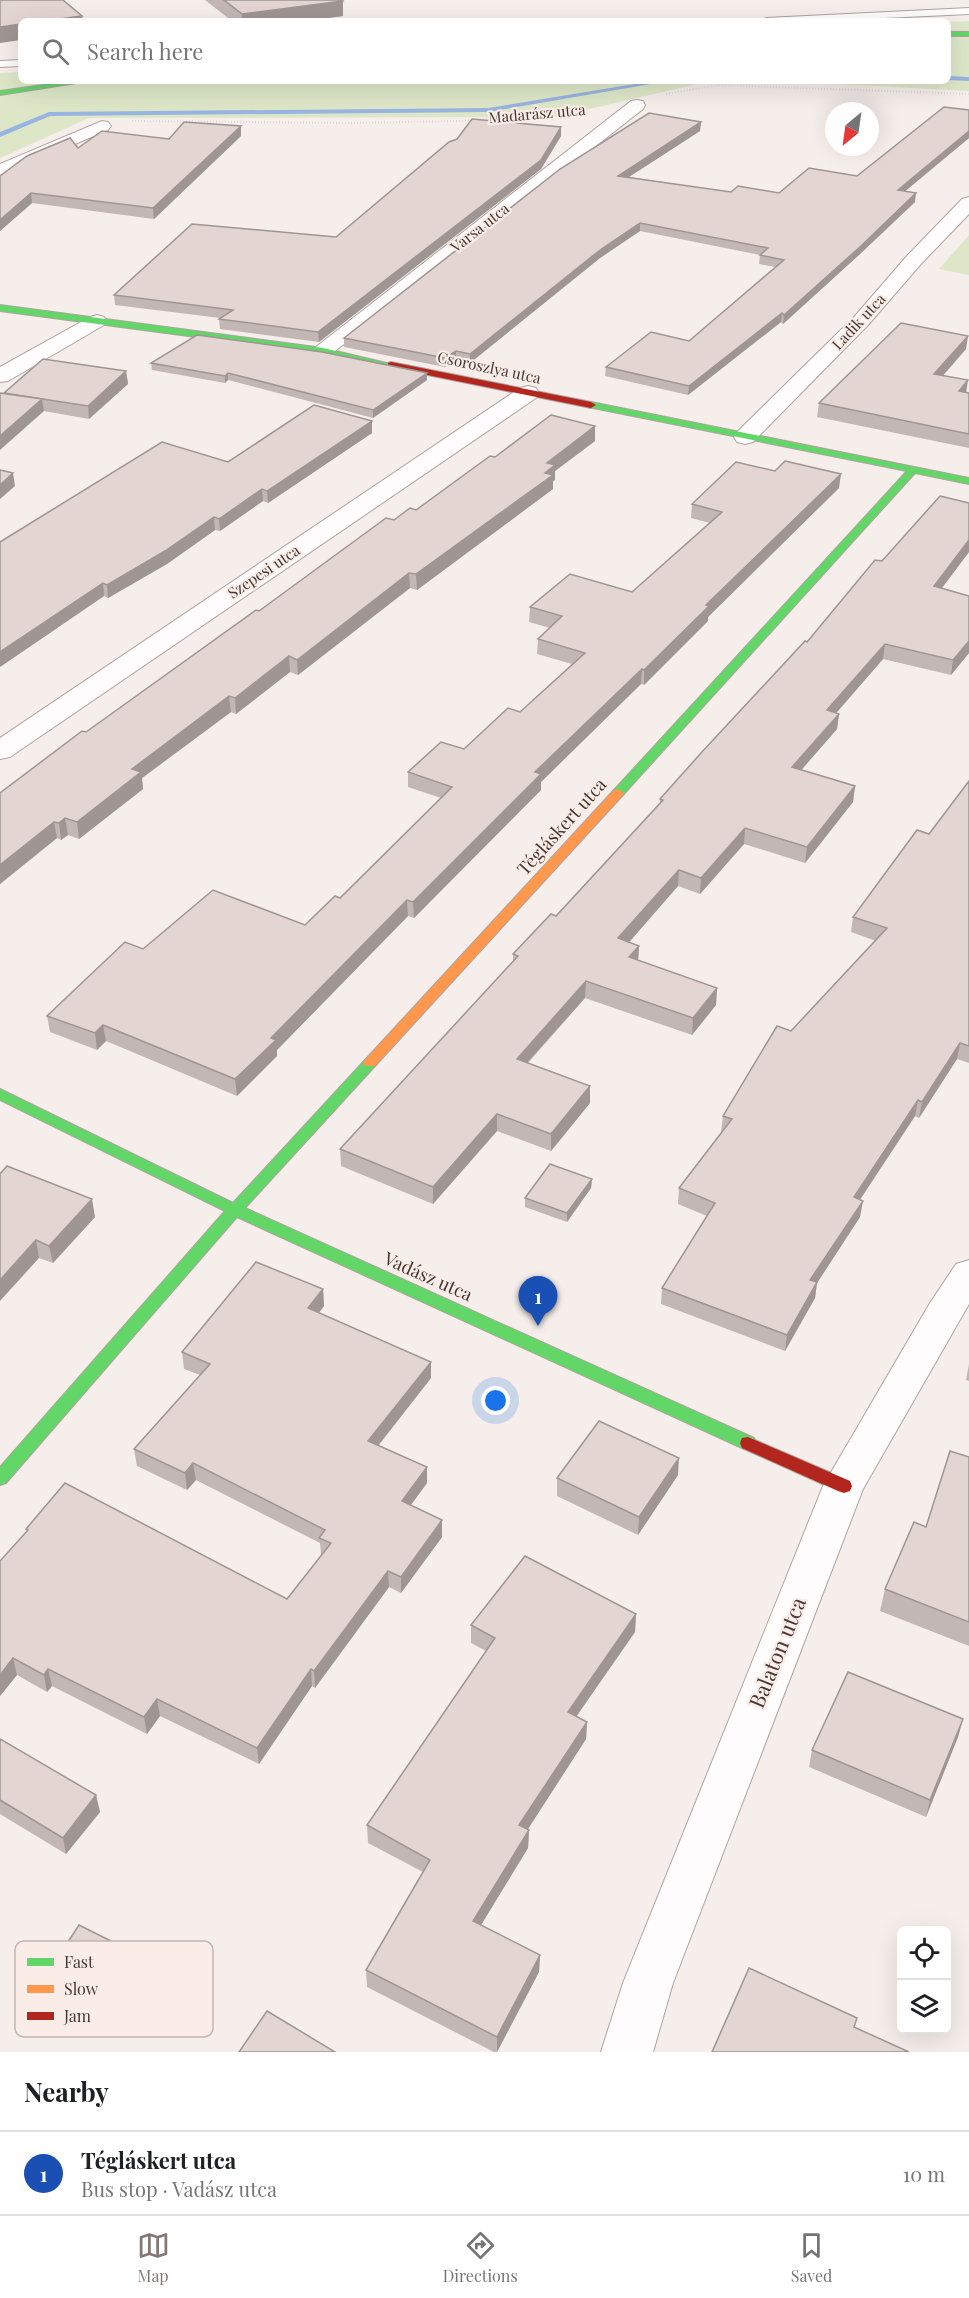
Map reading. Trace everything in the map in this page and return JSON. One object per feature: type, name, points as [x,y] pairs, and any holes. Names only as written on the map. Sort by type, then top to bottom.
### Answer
[{"type":"street","points":[[951,34],[969,34]]},
{"type":"street","points":[[0,93],[64,84]]},
{"type":"street","name":"Varsa utca","points":[[323,351],[637,105]]},
{"type":"street","points":[[0,171],[102,126]]},
{"type":"street","name":"Ladik utca","points":[[745,437],[862,320],[913,261],[969,203]]},
{"type":"street","name":"Csoroszlya utca","points":[[0,308],[323,351],[969,481]]},
{"type":"street","points":[[0,376],[97,321]]},
{"type":"street","name":"Szepesi utca","points":[[0,751],[528,393]]},
{"type":"street","name":"Tégláskert utca","points":[[0,1478],[236,1210],[913,470]]},
{"type":"street","name":"Vadász utca","points":[[0,1094],[236,1210],[844,1486]]},
{"type":"street","name":"Balaton utca","points":[[627,2052],[648,1983],[844,1486],[943,1313],[969,1274]]},
{"type":"lane","points":[[827,18],[969,11]]},
{"type":"lane","points":[[0,64],[18,63]]},
{"type":"path","name":"Madarász utca","points":[[102,126],[137,120],[348,123],[461,121],[637,105],[668,94],[718,85],[969,94]]},
{"type":"green space","points":[[969,21],[969,91],[838,84],[951,84],[951,22]]},
{"type":"green space","points":[[18,72],[18,84],[697,84],[555,117],[89,118],[0,158],[0,73]]},
{"type":"green space","points":[[969,235],[969,275],[939,269]]},
{"type":"building","points":[[0,0],[63,0],[82,16],[18,18],[18,24],[0,27]]},
{"type":"building","points":[[224,0],[342,0],[343,1],[242,14]]},
{"type":"building","points":[[944,107],[969,110],[969,131],[898,190],[916,193],[784,315],[782,313],[689,386],[606,367],[651,332],[689,341],[784,260],[760,255],[768,248],[640,223],[600,250],[470,354],[456,351],[445,358],[344,338],[560,169],[649,113],[701,122],[618,176],[731,192],[738,186],[779,193],[809,168],[857,176]]},
{"type":"building","points":[[472,119],[561,127],[541,160],[318,332],[219,319],[233,310],[114,295],[192,224],[336,237],[449,142],[457,139]]},
{"type":"building","points":[[184,122],[241,126],[153,208],[31,193],[0,220],[0,176],[27,156],[70,138],[78,148],[102,131],[169,139]]},
{"type":"building","points":[[901,323],[968,336],[934,374],[968,380],[959,391],[969,393],[969,434],[819,403]]},
{"type":"building","points":[[197,335],[322,352],[427,373],[373,410],[228,373],[225,376],[151,363]]},
{"type":"building","points":[[43,359],[126,371],[88,406],[4,393]]},
{"type":"building","points":[[0,393],[42,399],[0,436]]},
{"type":"building","points":[[314,405],[372,421],[267,491],[262,489],[219,519],[214,517],[165,551],[107,585],[103,583],[0,652],[0,542],[162,442],[228,462]]},
{"type":"building","points":[[551,415],[595,426],[547,463],[555,465],[545,473],[553,475],[416,574],[409,573],[297,660],[289,656],[235,698],[229,696],[132,769],[141,772],[77,822],[65,818],[59,823],[54,822],[0,865],[0,793],[82,731],[86,732],[256,610],[259,611],[386,518],[394,520],[410,508],[416,510],[490,456],[495,457]]},
{"type":"building","points":[[785,461],[841,474],[706,605],[709,606],[644,670],[642,669],[535,772],[541,774],[413,902],[407,900],[271,1038],[276,1040],[235,1079],[103,1025],[95,1033],[47,1016],[125,942],[143,949],[213,890],[305,925],[335,896],[340,898],[452,787],[408,772],[441,742],[464,749],[508,708],[520,712],[585,653],[538,639],[562,616],[530,607],[570,574],[632,592],[722,512],[692,504],[736,462],[775,471]]},
{"type":"building","points":[[0,470],[13,473],[0,485]]},
{"type":"building","points":[[940,496],[969,503],[969,540],[934,586],[969,596],[969,641],[953,660],[885,644],[827,710],[839,714],[792,767],[855,786],[807,847],[745,828],[701,878],[679,870],[618,938],[639,946],[629,957],[717,988],[693,1018],[586,981],[517,1059],[590,1086],[551,1134],[497,1114],[433,1187],[340,1149],[518,956],[513,954],[551,914],[556,916],[663,800],[660,799],[701,753],[805,641],[807,642],[875,560],[882,561]]},
{"type":"building","points":[[969,781],[969,1046],[960,1043],[922,1102],[918,1100],[854,1197],[863,1201],[810,1280],[817,1282],[787,1335],[662,1288],[715,1203],[679,1188],[732,1119],[723,1116],[777,1026],[791,1031],[887,928],[853,917],[917,830],[929,834]]},
{"type":"building","points":[[550,1164],[592,1179],[567,1213],[525,1198]]},
{"type":"building","points":[[7,1166],[92,1199],[49,1246],[36,1240],[0,1280],[0,1174]]},
{"type":"building","points":[[256,1262],[323,1289],[308,1308],[431,1362],[368,1441],[427,1467],[402,1501],[442,1520],[401,1577],[388,1571],[314,1671],[311,1669],[257,1748],[157,1699],[144,1717],[48,1669],[44,1675],[13,1658],[0,1675],[0,1561],[65,1483],[287,1599],[331,1543],[319,1538],[325,1530],[193,1463],[185,1473],[134,1449],[210,1364],[182,1352]]},
{"type":"building","points":[[599,1421],[679,1458],[639,1517],[557,1478]]},
{"type":"building","points":[[950,1451],[969,1457],[969,1622],[885,1589],[914,1522],[926,1527]]},
{"type":"building","points":[[525,1556],[636,1614],[568,1712],[587,1722],[519,1825],[529,1830],[473,1921],[540,1955],[497,2037],[366,1970],[430,1860],[367,1825],[495,1638],[471,1625]]},
{"type":"building","points":[[848,1672],[963,1719],[930,1800],[812,1750]]},
{"type":"building","points":[[0,1739],[96,1795],[63,1838],[0,1800]]},
{"type":"building","points":[[79,1925],[111,1941],[69,1941]]},
{"type":"building","points":[[749,1968],[857,2018],[854,2027],[909,2052],[712,2052]]},
{"type":"building","points":[[267,2011],[335,2052],[239,2052]]},
{"type":"waterway","points":[[951,78],[969,79]]},
{"type":"waterway","points":[[0,135],[49,114],[488,110],[647,84]]},
{"type":"traffic: fast","points":[[951,34],[969,34]]},
{"type":"traffic: fast","points":[[0,93],[64,84]]},
{"type":"traffic: fast","points":[[0,308],[323,351],[391,365]]},
{"type":"traffic: fast","points":[[591,405],[969,481]]},
{"type":"traffic: fast","points":[[618,793],[913,470]]},
{"type":"traffic: fast","points":[[0,1478],[235,1210],[370,1063]]},
{"type":"traffic: fast","points":[[0,1094],[235,1210],[748,1443]]},
{"type":"traffic: slow","points":[[370,1063],[618,793]]},
{"type":"traffic: jam","points":[[391,365],[591,405]]},
{"type":"traffic: jam","points":[[748,1443],[844,1486]]},
{"type":"place","name":"Tégláskert utca","points":[[538,1326]]}]
